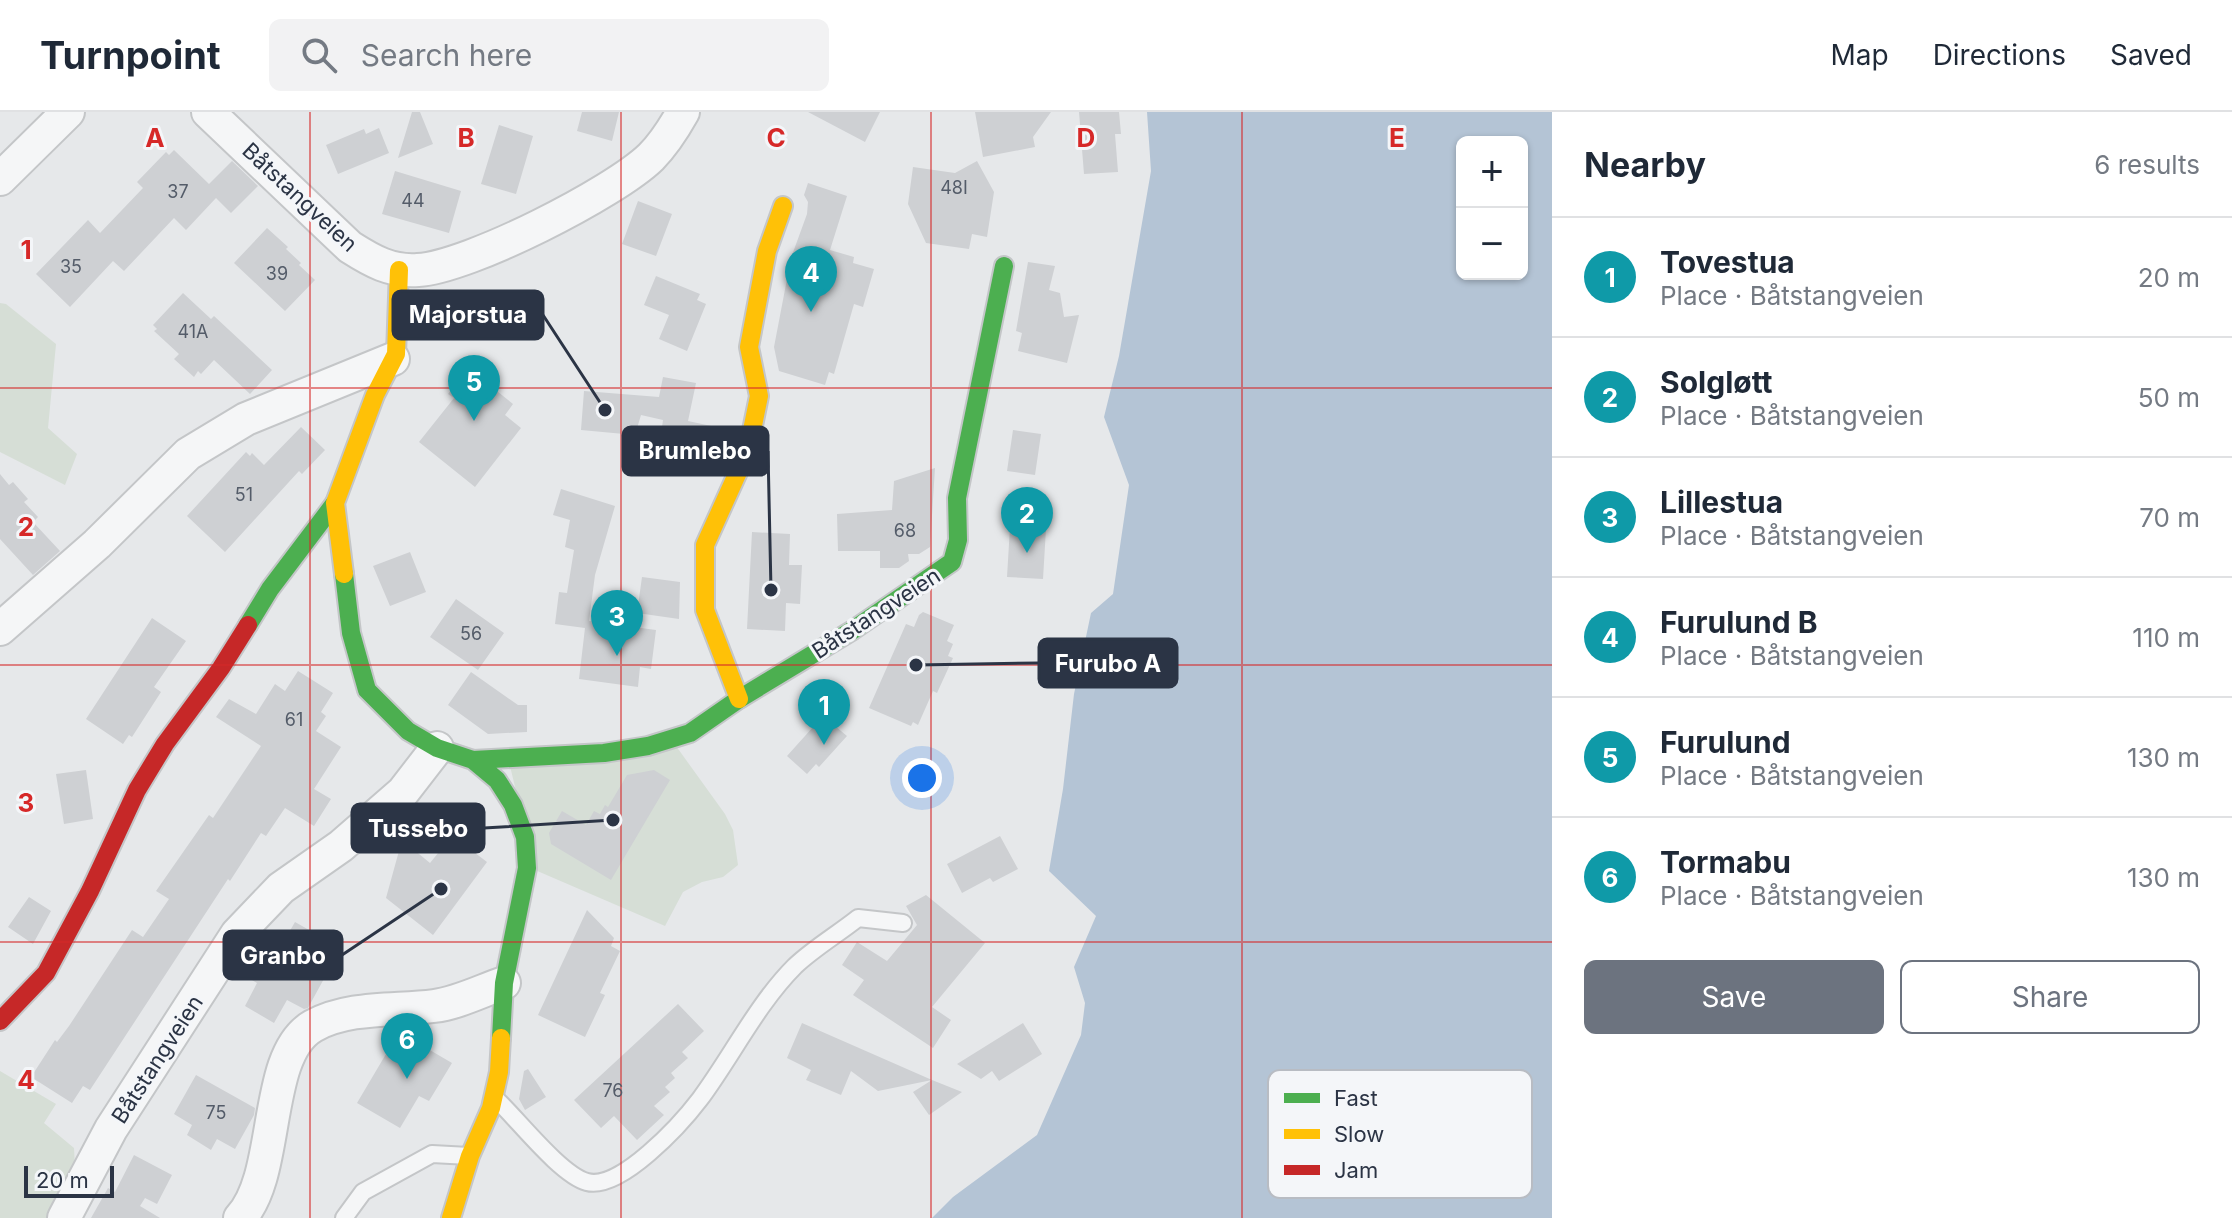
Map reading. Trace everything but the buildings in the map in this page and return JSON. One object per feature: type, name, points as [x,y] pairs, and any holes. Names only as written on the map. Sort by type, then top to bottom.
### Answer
[{"type":"street","points":[[0,179],[68,112]]},
{"type":"street","name":"Båtstangveien","points":[[208,112],[350,247],[373,262],[399,270],[435,267],[480,252],[597,196],[652,156],[683,112]]},
{"type":"street","points":[[739,699],[705,610],[705,545],[748,450],[759,396],[749,347],[767,251],[783,206]]},
{"type":"street","name":"Båtstangveien","points":[[473,760],[604,753],[648,746],[690,733],[739,699],[853,630],[952,562],[958,540],[957,498],[1004,266]]},
{"type":"street","name":"Båtstangveien","points":[[399,270],[398,342],[335,503],[351,633],[367,690],[408,731],[437,748],[473,760],[497,780],[513,805],[525,837],[527,868],[504,983],[499,1072],[451,1218]]},
{"type":"street","points":[[0,629],[97,544],[188,454],[246,419],[393,359]]},
{"type":"street","points":[[0,1021],[46,973],[90,891],[137,790],[165,744],[221,668],[270,589],[335,503]]},
{"type":"street","name":"Båtstangveien","points":[[64,1218],[111,1129],[237,934],[281,888],[341,846],[403,792],[437,748]]},
{"type":"street","points":[[240,1218],[251,1207],[259,1182],[282,1076],[291,1050],[305,1031],[317,1024],[352,1014],[436,1006],[504,983]]},
{"type":"lane","points":[[493,1097],[574,1176],[596,1184],[613,1180],[655,1147],[699,1101],[763,1007],[796,966],[858,918],[903,923]]},
{"type":"lane","points":[[344,1218],[363,1192],[432,1154],[470,1156]]},
{"type":"shaded area","points":[[0,303],[6,304],[56,344],[48,428],[77,454],[65,485],[0,452]]},
{"type":"shaded area","points":[[676,746],[725,814],[733,830],[738,865],[723,877],[702,882],[683,892],[665,926],[535,870],[510,766]]},
{"type":"shaded area","points":[[0,1071],[56,1104],[44,1123],[74,1148],[75,1167],[52,1218],[0,1218]]},
{"type":"water","points":[[1147,112],[1552,112],[1552,1218],[932,1218],[953,1197],[1037,1135],[1081,1035],[1085,1003],[1074,967],[1096,916],[1049,871],[1074,694],[1091,613],[1113,594],[1129,485],[1104,417],[1119,356],[1151,171]]},
{"type":"traffic: fast","points":[[473,760],[604,753],[648,746],[690,733],[739,699],[853,630],[952,562],[958,540],[957,498],[1004,266]]},
{"type":"traffic: fast","points":[[248,625],[270,589],[335,503]]},
{"type":"traffic: fast","points":[[344,574],[351,633],[367,690],[408,731],[437,748],[473,760],[497,780],[513,805],[525,837],[527,868],[504,983],[501,1038]]},
{"type":"traffic: slow","points":[[739,699],[705,610],[705,545],[748,450],[759,396],[749,347],[767,251],[783,206]]},
{"type":"traffic: slow","points":[[344,574],[335,503],[375,395],[396,354],[399,270]]},
{"type":"traffic: slow","points":[[451,1218],[470,1156],[491,1108],[499,1072],[501,1038]]},
{"type":"traffic: jam","points":[[0,1021],[46,973],[90,891],[137,790],[165,744],[221,668],[248,625]]},
{"type":"place","name":"Furulund B","points":[[811,312]]},
{"type":"place","name":"Majorstua","points":[[605,410]]},
{"type":"place","name":"Furulund","points":[[474,421]]},
{"type":"place","name":"Solgløtt","points":[[1027,553]]},
{"type":"place","name":"Brumlebo","points":[[771,590]]},
{"type":"place","name":"Lillestua","points":[[617,656]]},
{"type":"place","name":"Furubo A","points":[[916,665]]},
{"type":"place","name":"Tovestua","points":[[824,745]]},
{"type":"place","name":"Tussebo","points":[[613,820]]},
{"type":"place","name":"Granbo","points":[[441,889]]},
{"type":"place","name":"Tormabu","points":[[407,1079]]}]
